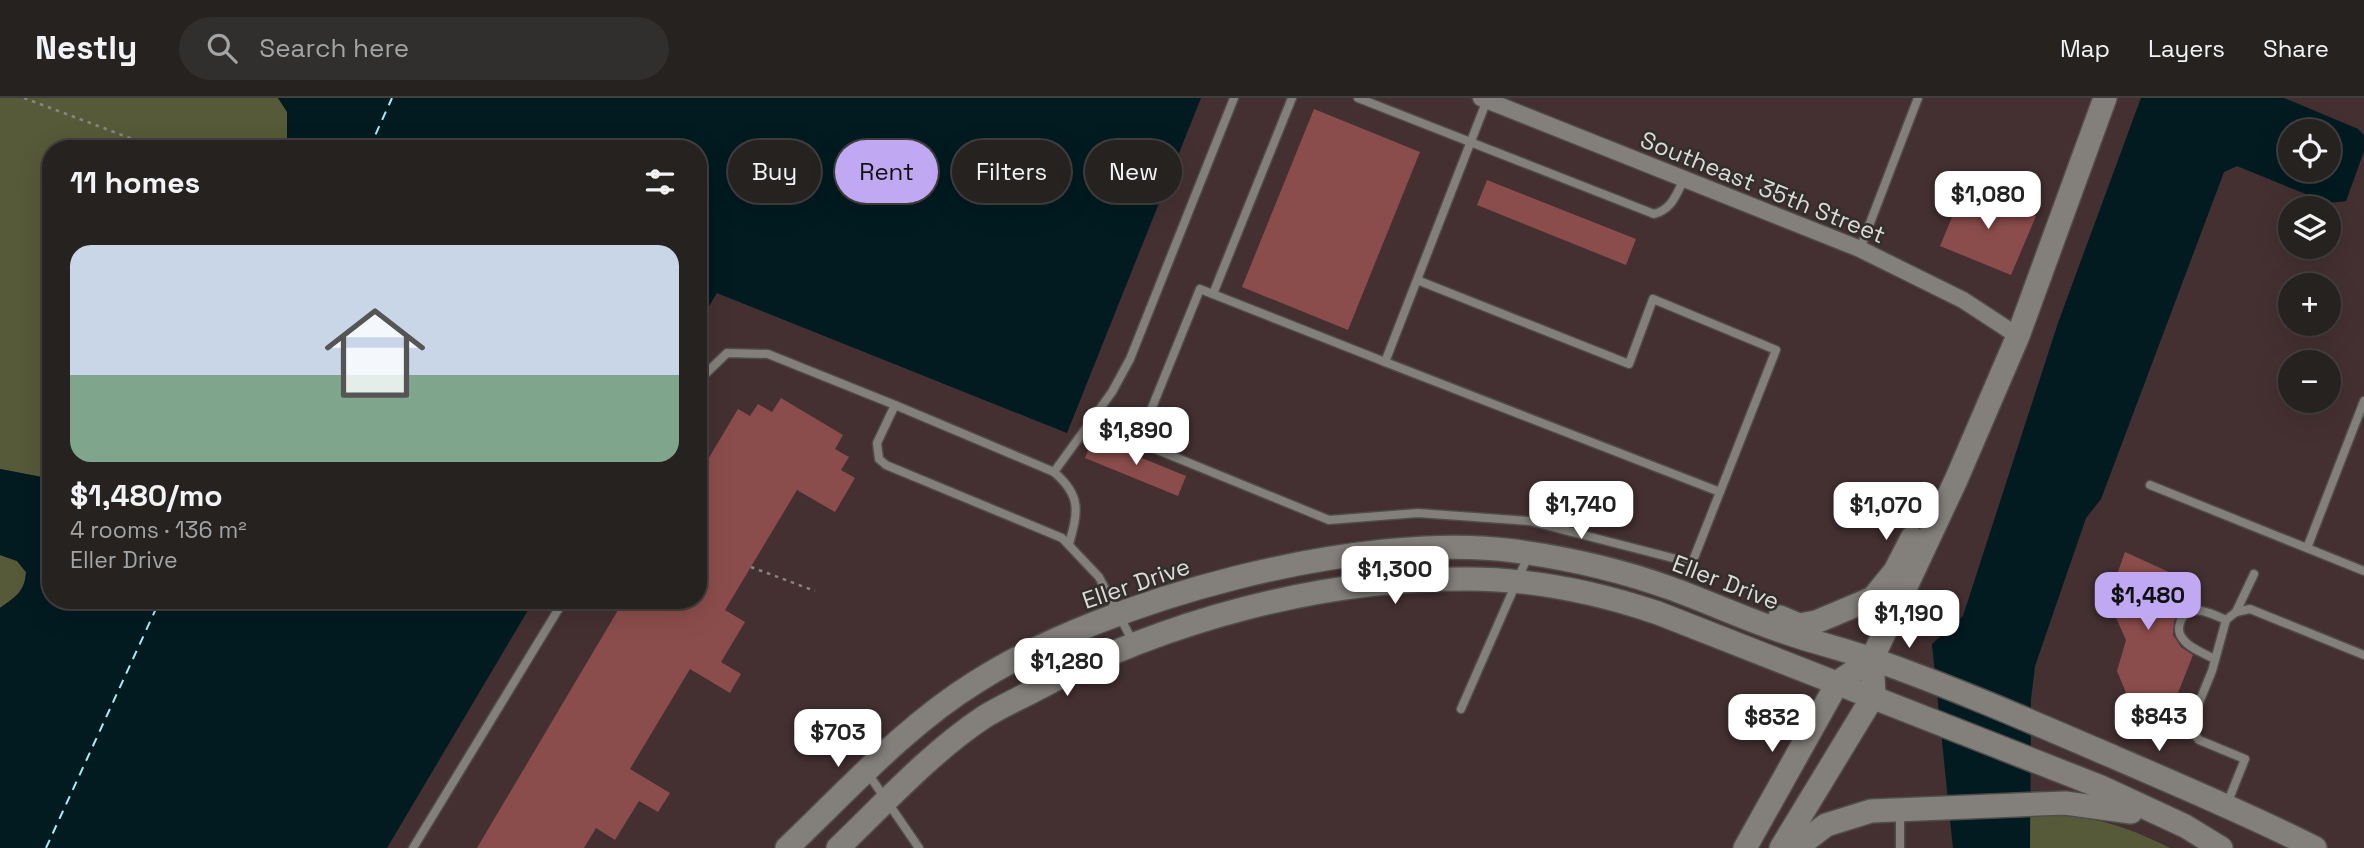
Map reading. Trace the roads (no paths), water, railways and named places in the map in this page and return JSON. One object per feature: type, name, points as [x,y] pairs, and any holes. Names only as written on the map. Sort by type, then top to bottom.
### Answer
[{"type":"street","points":[[1781,848],[1874,695],[1872,659],[1956,480],[2018,336],[2105,98]]},
{"type":"street","name":"Southeast 35th Street","points":[[1484,99],[1860,249],[1962,300],[2018,336]]},
{"type":"street","points":[[1691,596],[1744,602],[1799,625],[1816,622],[1873,598],[1884,588],[1906,550],[1980,385],[2004,369]]},
{"type":"street","name":"Eller Drive","points":[[787,848],[925,718],[977,681],[1086,627],[1214,584],[1334,558],[1457,547],[1529,554],[1615,571],[1691,596],[1786,633],[1872,659],[2075,740],[2315,848]]},
{"type":"street","points":[[838,848],[887,801],[984,717],[1098,658],[1229,614],[1336,592],[1440,580],[1553,586],[1614,598],[1874,695],[2057,769],[2185,826],[2221,848]]},
{"type":"street","points":[[1745,848],[1838,682],[1872,659]]},
{"type":"street","points":[[1796,848],[1805,838],[1849,815],[1900,809],[2039,803],[2100,805],[2185,826],[2226,806]]},
{"type":"lane","points":[[1054,472],[1101,409],[1130,359],[1234,98]]},
{"type":"lane","points":[[1213,294],[1292,98]]},
{"type":"lane","points":[[1358,98],[1654,214],[1665,211],[1672,204],[1684,179]]},
{"type":"lane","points":[[1860,249],[1919,98]]},
{"type":"lane","points":[[1385,362],[1471,142],[1484,99]]},
{"type":"lane","points":[[1417,280],[1629,364],[1653,299],[1776,350],[1720,492],[1692,563],[1529,521],[1418,513],[1328,520],[1138,442],[1200,289],[1720,492]]},
{"type":"lane","points":[[707,373],[727,353],[768,354],[1054,472],[1069,485],[1077,504],[1069,544]]},
{"type":"lane","points":[[2307,548],[2364,401]]},
{"type":"lane","points":[[895,405],[877,443],[879,459],[886,465],[1042,527],[1069,544],[1099,577],[1121,615],[1134,645]]},
{"type":"lane","points":[[2150,485],[2364,572]]},
{"type":"lane","points":[[1461,709],[1529,554]]},
{"type":"lane","points":[[2226,806],[2245,759],[2199,740],[2189,727],[2227,620],[2236,612],[2254,574]]},
{"type":"lane","points":[[413,848],[559,609]]},
{"type":"lane","points":[[2215,659],[2183,640],[2179,632],[2180,621],[2187,612],[2196,610],[2227,620]]},
{"type":"lane","points":[[2236,612],[2250,610],[2364,655]]},
{"type":"lane","points":[[867,772],[919,848]]},
{"type":"lane","points":[[1900,809],[1900,848]]},
{"type":"water","points":[[278,98],[1201,98],[1182,146],[1182,140],[1085,140],[1085,203],[1159,203],[1067,433],[717,293],[707,309],[707,140],[287,140],[287,112]]},
{"type":"water","points":[[2141,98],[2284,98],[2334,119],[2278,119],[2278,182],[2341,182],[2341,122],[2358,129],[2364,135],[2364,151],[2346,201],[2341,202],[2341,196],[2311,196],[2237,166],[2224,172],[2101,499],[2086,518],[2035,666],[2031,699],[2030,848],[1953,848],[1932,644],[1963,616],[2058,323]]},
{"type":"water","points":[[0,469],[42,477],[42,609],[529,609],[387,848],[0,848],[0,608],[21,589],[26,572],[17,561],[0,555]]}]
